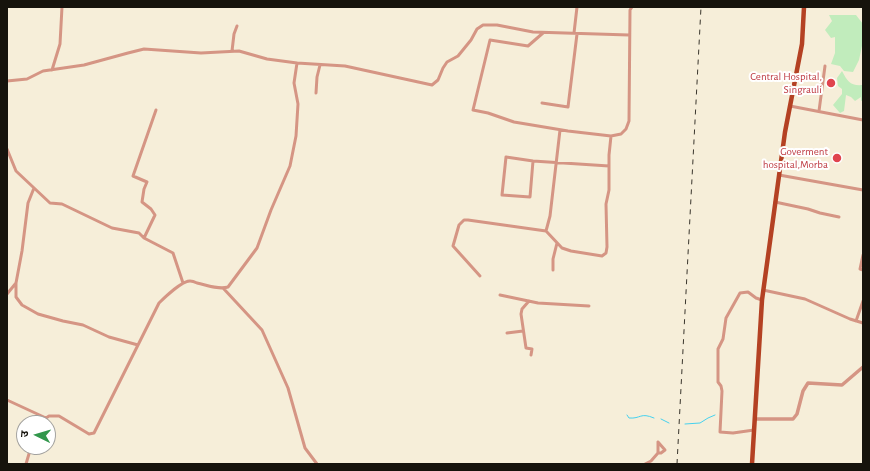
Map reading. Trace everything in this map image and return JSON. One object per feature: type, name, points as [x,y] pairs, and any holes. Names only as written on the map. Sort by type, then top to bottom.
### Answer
[{"type":"main road","points":[[752,464],[763,290],[785,132],[802,44],[804,7]]},
{"type":"street","points":[[52,70],[60,44],[62,7]]},
{"type":"street","points":[[542,103],[568,107],[576,34],[577,7]]},
{"type":"street","points":[[543,32],[528,46],[490,40],[473,110],[488,113],[514,122],[560,130],[611,136],[621,134],[629,121],[629,35],[630,10],[632,7]]},
{"type":"street","points":[[7,81],[27,79],[43,71],[84,66],[144,49],[200,53],[239,51],[267,59],[297,64],[345,66],[432,85],[438,80],[447,62],[458,56],[471,40],[477,29],[483,25],[497,25],[533,32],[629,35]]},
{"type":"street","points":[[232,51],[234,34],[237,26]]},
{"type":"street","points":[[56,416],[59,416],[89,434],[94,433],[159,303],[183,283],[190,281],[223,288],[228,287],[257,248],[290,166],[296,136],[298,104],[294,83],[297,64]]},
{"type":"street","points":[[316,93],[317,77],[320,65]]},
{"type":"street","points":[[819,111],[825,66]]},
{"type":"street","points":[[790,106],[863,120]]},
{"type":"street","points":[[144,238],[155,214],[142,202],[144,189],[147,182],[133,176],[156,110]]},
{"type":"street","points":[[546,231],[550,216],[560,130]]},
{"type":"street","points":[[480,276],[453,246],[459,225],[464,220],[546,231],[562,248],[602,256],[606,253],[606,204],[609,190],[609,155],[611,136]]},
{"type":"street","points":[[7,150],[16,171],[50,203],[62,204],[112,228],[139,233],[144,238],[173,253],[183,283]]},
{"type":"street","points":[[533,161],[530,197],[502,195],[506,158],[609,166]]},
{"type":"street","points":[[779,175],[863,190]]},
{"type":"street","points":[[34,188],[28,203],[16,283],[16,297],[22,305],[38,314],[83,326],[109,337],[138,345]]},
{"type":"street","points":[[775,202],[839,217]]},
{"type":"street","points":[[553,270],[553,259],[557,243]]},
{"type":"street","points":[[863,255],[860,269],[863,270]]},
{"type":"street","points":[[7,294],[16,283]]},
{"type":"street","points":[[223,288],[262,330],[288,388],[305,448],[317,464]]},
{"type":"street","points":[[763,290],[805,299],[863,323]]},
{"type":"street","points":[[754,430],[734,433],[720,432],[722,391],[718,382],[718,349],[723,339],[726,318],[740,293],[748,292],[756,298],[762,300]]},
{"type":"street","points":[[500,295],[538,303],[589,306]]},
{"type":"street","points":[[529,301],[522,309],[521,314],[526,348],[532,349],[531,355]]},
{"type":"street","points":[[856,321],[863,301]]},
{"type":"street","points":[[507,333],[523,331]]},
{"type":"street","points":[[755,419],[793,419],[796,414],[803,390],[808,383],[842,385],[863,367]]},
{"type":"street","points":[[7,400],[40,415]]},
{"type":"street","points":[[645,464],[651,461],[658,453]]},
{"type":"green space","points":[[829,15],[856,15],[863,24],[863,41],[859,60],[853,72],[844,71],[840,66],[831,64],[835,53],[835,37],[831,38],[825,30],[832,21]]},
{"type":"green space","points":[[842,71],[852,84],[863,85],[863,100],[861,101],[861,97],[855,101],[846,95],[844,111],[840,113],[833,105],[842,94],[842,89],[838,86],[837,78]]},
{"type":"waterway","points":[[627,415],[629,418],[643,416],[654,418]]},
{"type":"waterway","points":[[685,424],[700,423],[715,415]]},
{"type":"waterway","points":[[661,419],[669,423]]},
{"type":"railway","points":[[677,464],[701,7]]},
{"type":"place","name":"Central Hospital, Singrauli","points":[[831,83]]},
{"type":"place","name":"Goverment hospital,Morba","points":[[837,158]]}]
